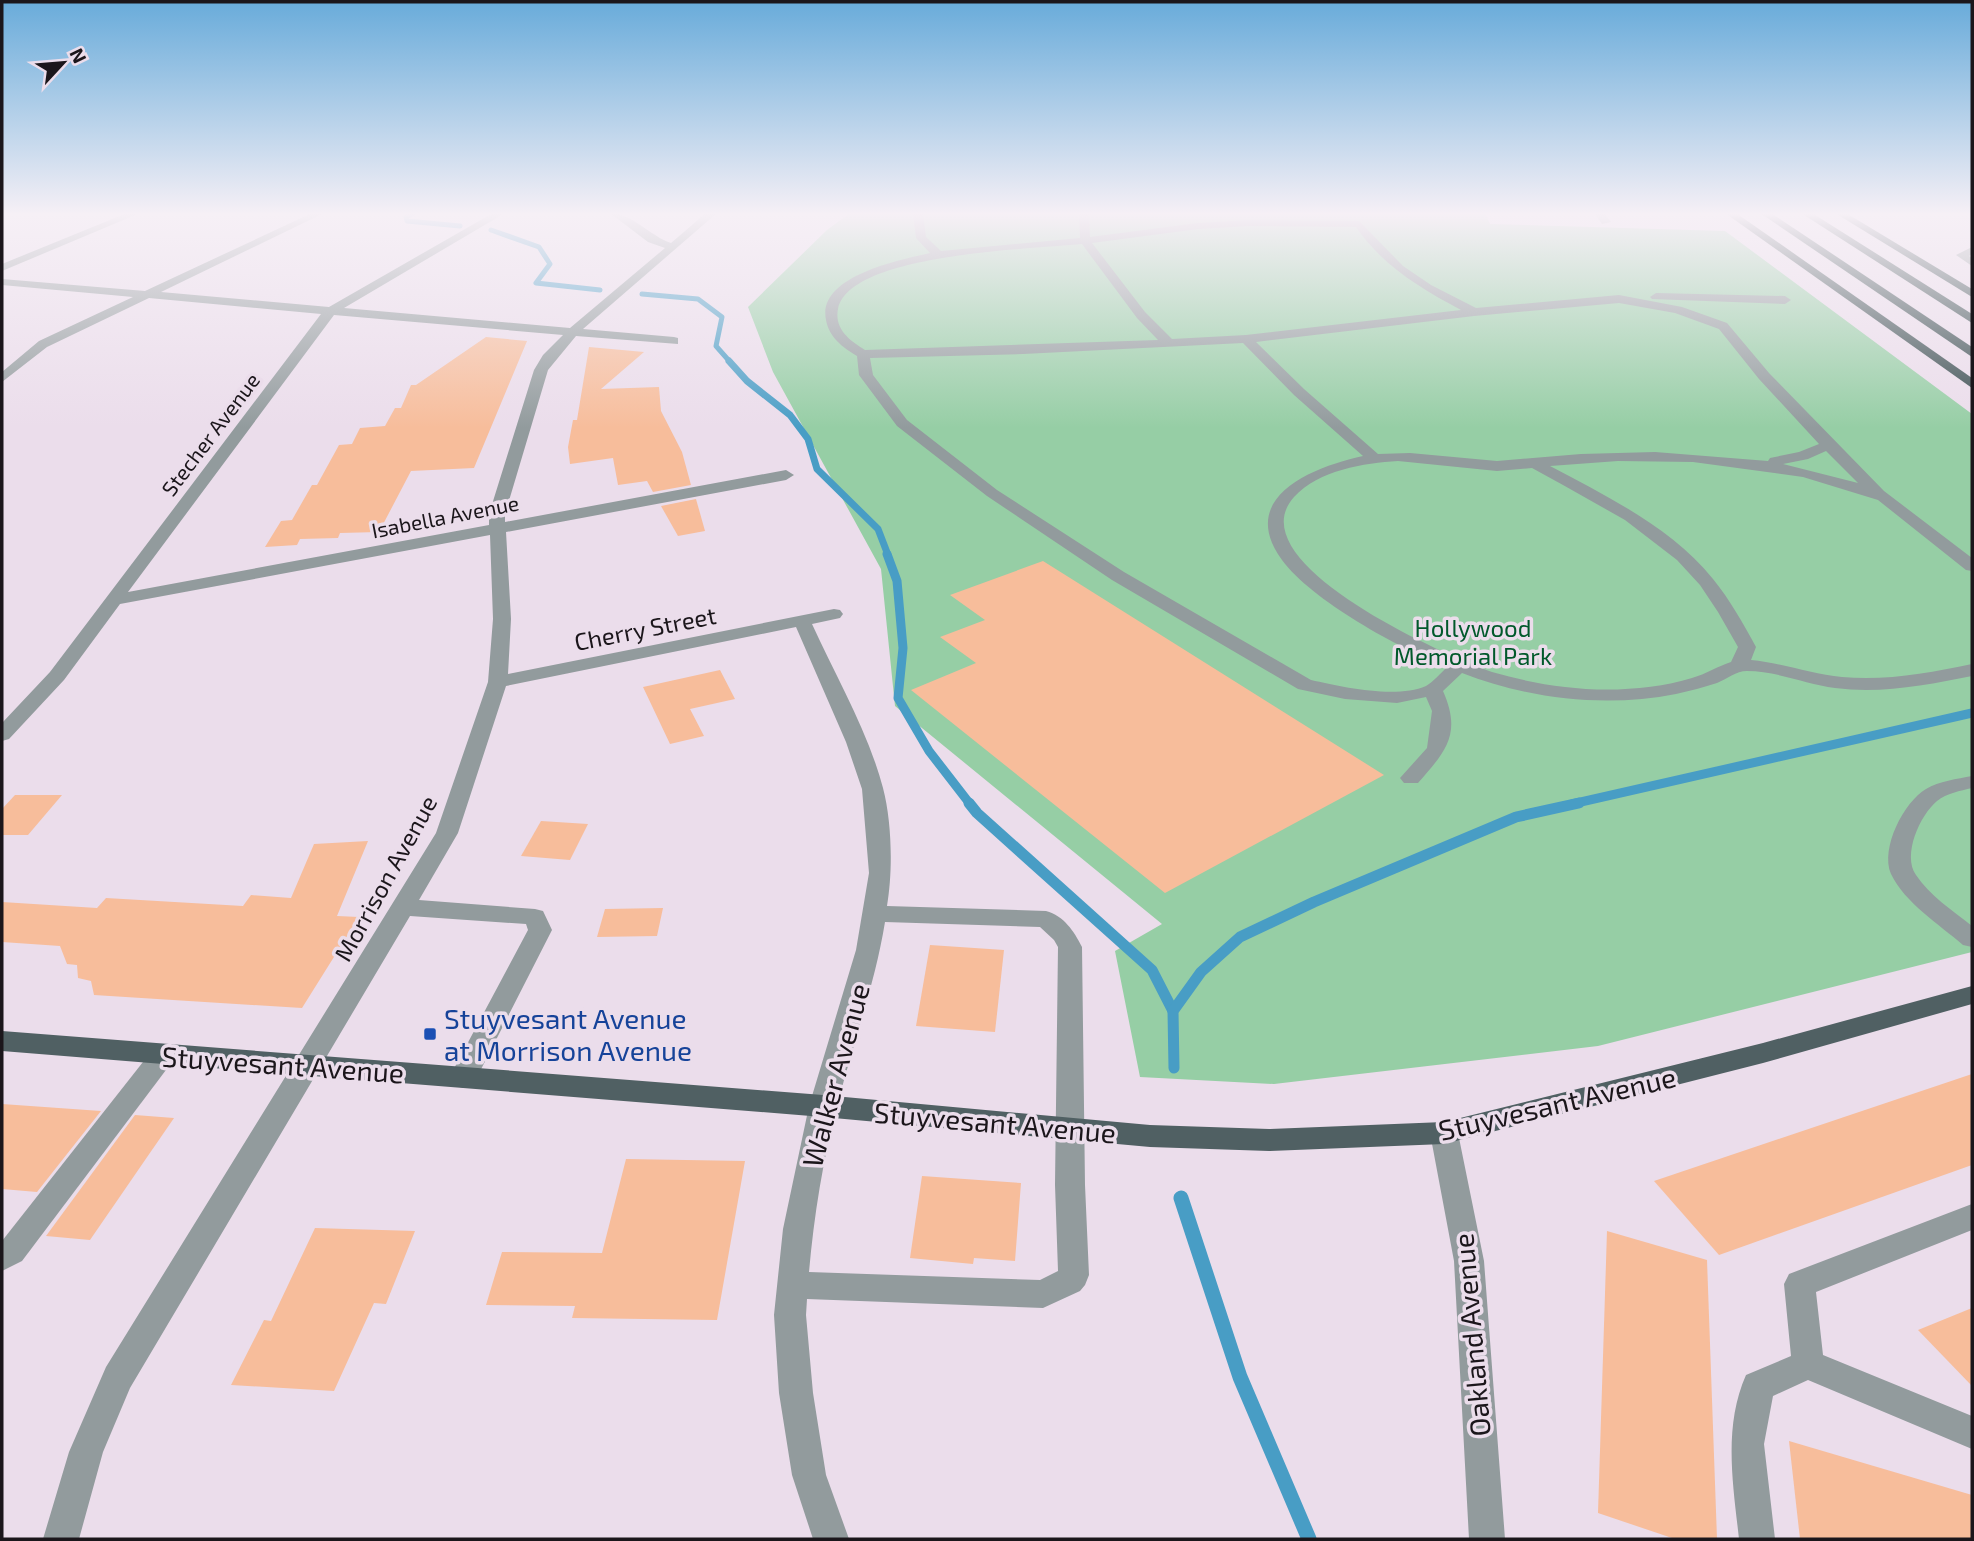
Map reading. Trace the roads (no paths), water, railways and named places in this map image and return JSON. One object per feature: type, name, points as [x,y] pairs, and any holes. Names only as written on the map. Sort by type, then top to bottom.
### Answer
[{"type":"highway","points":[[1832,285],[1972,384]]},
{"type":"highway","points":[[1871,285],[1972,353]]},
{"type":"highway","points":[[1919,285],[1972,319]]},
{"type":"main road","name":"Stuyvesant Avenue","points":[[2,1041],[823,1106],[1150,1136],[1269,1140],[1444,1133],[1750,1057],[1972,995]]},
{"type":"street","points":[[36,285],[674,341]]},
{"type":"street","points":[[2,378],[43,344],[173,285]]},
{"type":"street","name":"Stecher Avenue","points":[[2,735],[57,676],[322,319],[376,285]]},
{"type":"street","name":"Morrison Avenue","points":[[61,1539],[86,1452],[118,1378],[447,833],[498,682],[502,619],[497,514],[541,370],[548,358],[573,332],[628,285]]},
{"type":"street","points":[[849,285],[834,299],[831,307],[835,332],[842,341],[863,354],[1246,339],[1474,312],[1619,299],[1683,297],[1785,300]]},
{"type":"street","points":[[1118,285],[1141,315],[1170,344]]},
{"type":"street","points":[[1424,285],[1474,312]]},
{"type":"street","points":[[1619,299],[1678,310],[1723,326],[1763,376],[1828,445],[1880,495],[1972,566]]},
{"type":"street","points":[[1723,326],[1729,314],[1746,300]]},
{"type":"street","points":[[1246,339],[1299,392],[1374,458]]},
{"type":"street","points":[[863,354],[866,376],[881,399],[912,430],[992,493],[1118,576],[1305,685],[1345,694],[1397,697],[1433,690],[1459,666]]},
{"type":"street","points":[[1828,445],[1803,456],[1766,463],[1620,457],[1502,466],[1398,457],[1374,458],[1326,471],[1287,494],[1279,507],[1276,527],[1280,546],[1296,566],[1327,591],[1409,643],[1507,684],[1564,695],[1608,696],[1661,691],[1714,677],[1739,666],[1845,684],[1916,680],[1972,670]]},
{"type":"street","points":[[1534,463],[1651,529],[1678,550],[1699,571],[1737,626],[1747,647],[1739,666]]},
{"type":"street","points":[[1766,463],[1880,495]]},
{"type":"street","name":"Isabella Avenue","points":[[112,600],[786,475]]},
{"type":"street","name":"Cherry Street","points":[[498,682],[834,614]]},
{"type":"street","name":"Walker Avenue","points":[[802,621],[856,742],[873,789],[881,873],[876,914],[853,1009],[823,1106],[798,1229],[790,1315],[796,1393],[808,1475],[831,1539]]},
{"type":"street","points":[[1411,778],[1437,749],[1442,711],[1433,690]]},
{"type":"street","points":[[1972,782],[1943,789],[1921,804],[1902,844],[1899,857],[1902,872],[1912,885],[1972,939]]},
{"type":"street","points":[[403,907],[535,917],[539,923],[540,930],[463,1078]]},
{"type":"street","points":[[793,1286],[1043,1294],[1057,1288],[1074,1275],[1070,1185],[1070,947],[1064,935],[1046,919],[876,914]]},
{"type":"street","points":[[2,1258],[11,1252],[27,1232],[163,1055]]},
{"type":"street","name":"Oakland Avenue","points":[[1444,1133],[1469,1261],[1488,1539]]},
{"type":"street","points":[[1808,1364],[1800,1284],[1972,1217]]},
{"type":"street","points":[[1757,1539],[1747,1444],[1758,1387],[1808,1364],[1972,1433]]},
{"type":"waterway","points":[[553,285],[600,290]]},
{"type":"waterway","points":[[642,294],[698,299],[722,317],[716,346],[731,363]]},
{"type":"waterway","points":[[729,361],[747,381],[790,415],[808,439],[817,469],[878,529],[888,555]]},
{"type":"waterway","points":[[887,554],[897,581],[903,648],[898,698],[929,751],[970,804]]},
{"type":"waterway","points":[[1572,804],[1972,713]]},
{"type":"waterway","points":[[969,803],[1152,970],[1173,1011]]},
{"type":"waterway","points":[[1173,1011],[1201,972],[1240,937],[1314,902],[1516,817],[1579,803]]},
{"type":"waterway","points":[[1173,1011],[1174,1068]]},
{"type":"waterway","points":[[1181,1198],[1240,1377],[1309,1539]]},
{"type":"place","name":"Stuyvesant Avenue at Morrison Avenue","points":[[430,1034]]},
{"type":"park label","name":"Hollywood Memorial Park","points":[[1473,641]]}]
